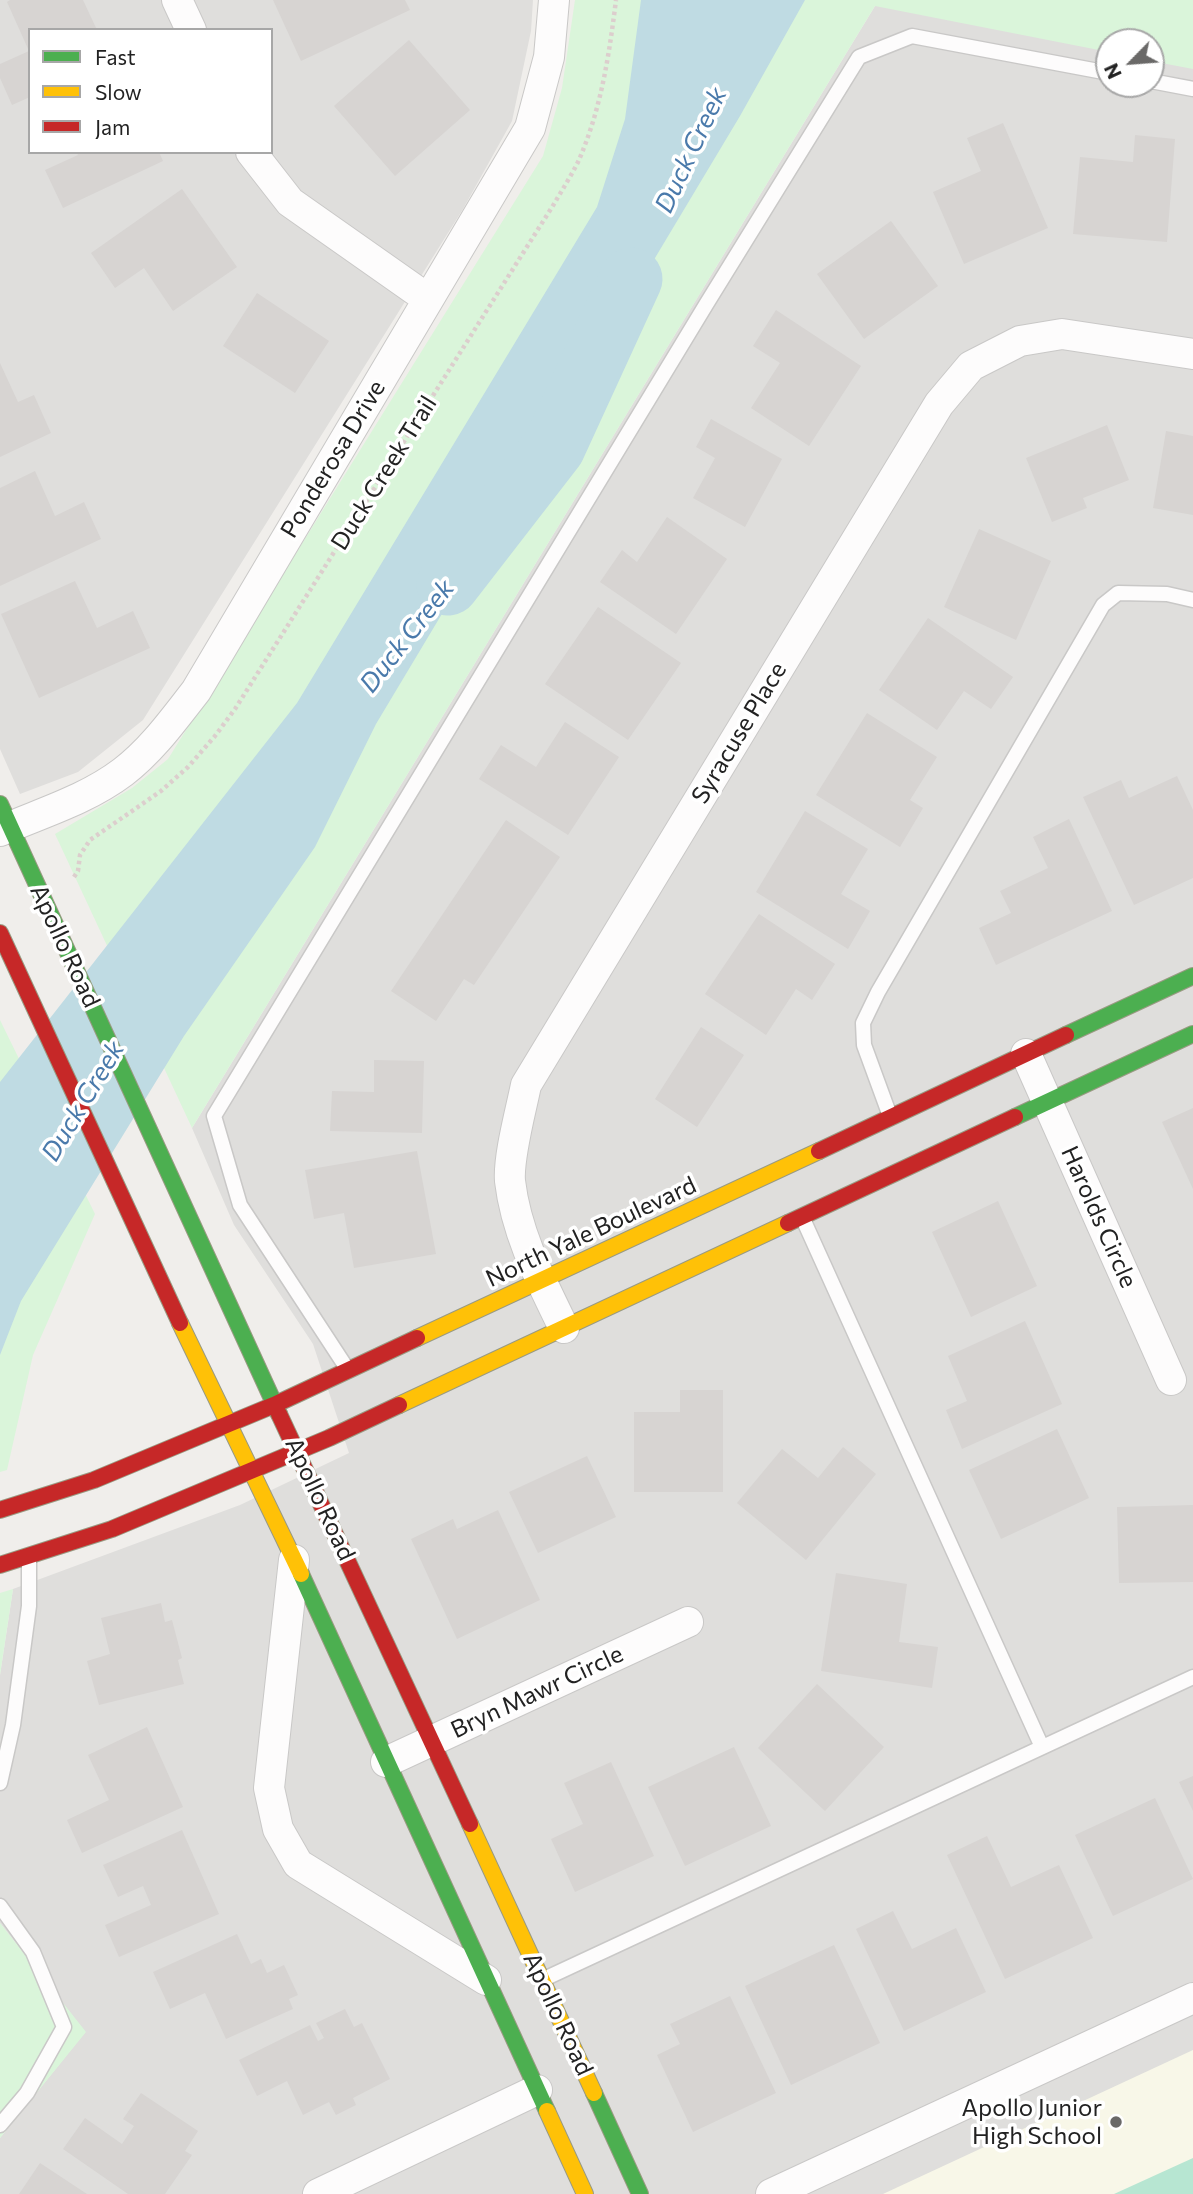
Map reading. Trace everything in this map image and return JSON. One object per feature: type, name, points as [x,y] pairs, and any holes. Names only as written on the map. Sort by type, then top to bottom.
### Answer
[{"type":"street","points":[[177,0],[190,28]]},
{"type":"street","name":"Ponderosa Drive","points":[[3,821],[75,801],[123,772],[161,735],[196,691],[530,128],[549,57],[554,0]]},
{"type":"street","points":[[253,154],[290,202],[428,299]]},
{"type":"street","name":"Syracuse Place","points":[[564,1328],[520,1228],[510,1179],[514,1141],[526,1085],[939,404],[971,366],[1020,341],[1062,334],[1193,354]]},
{"type":"street","name":"Apollo Road","points":[[3,821],[69,956],[640,2194]]},
{"type":"street","name":"Apollo Road","points":[[0,933],[294,1560],[585,2194]]},
{"type":"street","name":"North Yale Boulevard","points":[[0,1510],[94,1480],[229,1426],[1193,976]]},
{"type":"street","points":[[1,1565],[112,1529],[329,1438],[1193,1034]]},
{"type":"street","name":"Harolds Circle","points":[[1026,1054],[1171,1380]]},
{"type":"street","name":"Apollo Road","points":[[294,1560],[269,1788],[278,1829],[298,1864],[486,1980]]},
{"type":"street","name":"Bryn Mawr Circle","points":[[386,1762],[688,1622]]},
{"type":"street","points":[[771,2194],[1193,1998]]},
{"type":"street","points":[[318,2194],[537,2090]]},
{"type":"lane","points":[[348,1371],[240,1205],[214,1116],[706,303],[859,57],[912,36],[1095,71]]},
{"type":"lane","points":[[1165,84],[1193,89]]},
{"type":"lane","points":[[891,1117],[864,1045],[863,1023],[878,992],[1103,605],[1118,593],[1167,594],[1193,600]]},
{"type":"lane","points":[[802,1217],[1042,1747]]},
{"type":"lane","points":[[0,1783],[13,1725],[29,1606],[29,1556]]},
{"type":"lane","points":[[542,1980],[1193,1676]]},
{"type":"lane","points":[[0,1906],[33,1952],[64,2027],[27,2092],[0,2125]]},
{"type":"path","name":"Duck Creek Trail","points":[[71,881],[78,871],[80,855],[90,840],[130,814],[188,767],[235,709],[554,204],[578,162],[596,113],[607,68],[616,0]]},
{"type":"shaded area","points":[[0,0],[533,0],[531,31],[512,121],[463,209],[143,720],[78,772],[20,794],[0,749]]},
{"type":"shaded area","points":[[876,0],[1193,0],[1193,2194],[0,2194],[0,2138],[85,2032],[0,1923],[0,1675],[13,1589],[240,1505],[349,1453],[313,1344],[234,1225],[192,1128],[875,6]]},
{"type":"shaded area","name":"Apollo Junior High School","points":[[1193,2050],[1193,2194],[883,2194]]},
{"type":"green space","points":[[575,0],[1193,0],[1193,69],[1165,64],[1165,28],[1095,28],[1095,49],[875,6],[192,1128],[55,834],[132,788],[168,759],[543,156],[562,88]]},
{"type":"green space","points":[[0,1020],[95,1214],[33,1355],[7,1470],[0,1472]]},
{"type":"green space","points":[[13,1589],[0,1675],[0,1593]]},
{"type":"green space","points":[[0,1923],[86,2032],[0,2138]]},
{"type":"green space","points":[[1193,2158],[1193,2194],[1114,2194]]},
{"type":"water","points":[[641,0],[805,0],[740,116],[376,724],[315,847],[184,1036],[21,1301],[0,1355],[0,1082],[297,703],[597,207],[625,119]]},
{"type":"building","points":[[83,0],[96,28],[28,28],[28,49],[7,2]]},
{"type":"building","points":[[273,0],[405,0],[410,10],[301,61]]},
{"type":"building","points":[[409,40],[470,110],[395,176],[334,106]]},
{"type":"building","points":[[28,51],[28,98],[12,105],[0,78],[0,64]]},
{"type":"building","points":[[1003,123],[1048,228],[964,264],[933,192],[981,171],[967,138]]},
{"type":"building","points":[[1135,135],[1175,139],[1167,242],[1073,234],[1080,157],[1133,162]]},
{"type":"building","points":[[160,154],[163,161],[63,208],[45,170],[78,155]]},
{"type":"building","points":[[182,189],[237,267],[173,311],[144,268],[115,288],[91,253]]},
{"type":"building","points":[[891,221],[938,286],[864,339],[817,274]]},
{"type":"building","points":[[257,293],[329,341],[295,393],[223,346]]},
{"type":"building","points":[[776,310],[861,366],[809,446],[751,408],[780,363],[753,346]]},
{"type":"building","points":[[0,363],[18,402],[34,395],[51,433],[0,457]]},
{"type":"building","points":[[711,419],[782,459],[745,527],[693,498],[715,458],[696,447]]},
{"type":"building","points":[[1107,425],[1129,480],[1083,498],[1087,508],[1052,522],[1026,458]]},
{"type":"building","points":[[1166,431],[1193,436],[1193,515],[1153,508]]},
{"type":"building","points":[[35,471],[55,516],[84,502],[101,539],[0,586],[0,488]]},
{"type":"building","points":[[667,517],[727,559],[676,634],[600,582],[622,550],[637,562]]},
{"type":"building","points":[[979,529],[1051,561],[1016,640],[944,607]]},
{"type":"building","points":[[75,581],[97,628],[133,611],[150,648],[39,698],[1,614]]},
{"type":"building","points":[[598,607],[681,663],[628,740],[545,684]]},
{"type":"building","points":[[928,618],[1013,677],[991,709],[964,691],[937,730],[879,690]]},
{"type":"building","points":[[867,713],[937,757],[910,800],[923,808],[900,847],[816,795]]},
{"type":"building","points":[[565,722],[619,757],[568,835],[479,779],[501,745],[536,767]]},
{"type":"building","points":[[1177,776],[1193,810],[1193,878],[1134,905],[1083,797],[1121,780],[1129,798]]},
{"type":"building","points":[[805,811],[868,849],[841,894],[870,911],[848,949],[756,892]]},
{"type":"building","points":[[1069,819],[1112,911],[996,965],[979,928],[1011,913],[1000,891],[1048,868],[1033,837]]},
{"type":"building","points":[[506,820],[560,857],[474,985],[464,979],[436,1021],[391,991]]},
{"type":"building","points":[[759,914],[835,964],[812,1000],[796,989],[766,1035],[705,994]]},
{"type":"building","points":[[701,1027],[744,1055],[697,1127],[655,1099]]},
{"type":"building","points":[[374,1060],[424,1061],[422,1133],[330,1131],[332,1091],[374,1092]]},
{"type":"building","points":[[1193,1108],[1193,1189],[1162,1122]]},
{"type":"building","points":[[417,1151],[436,1254],[354,1268],[344,1213],[314,1219],[305,1170]]},
{"type":"building","points":[[998,1201],[1037,1286],[971,1317],[932,1232]]},
{"type":"building","points":[[1025,1321],[1062,1404],[962,1449],[946,1410],[967,1401],[948,1356]]},
{"type":"building","points":[[680,1390],[723,1390],[723,1492],[634,1492],[634,1412],[680,1412]]},
{"type":"building","points":[[1057,1429],[1089,1498],[1001,1539],[969,1470]]},
{"type":"building","points":[[843,1447],[876,1474],[806,1560],[737,1503],[782,1449],[818,1478]]},
{"type":"building","points":[[587,1456],[616,1517],[538,1553],[509,1492]]},
{"type":"building","points":[[1193,1505],[1193,1582],[1119,1583],[1117,1507]]},
{"type":"building","points":[[498,1510],[540,1600],[457,1639],[411,1539],[453,1519],[457,1529]]},
{"type":"building","points":[[836,1573],[907,1584],[899,1642],[938,1647],[932,1688],[821,1671]]},
{"type":"building","points":[[161,1603],[165,1622],[172,1620],[182,1658],[178,1660],[184,1684],[99,1705],[87,1661],[110,1654],[101,1618]]},
{"type":"building","points":[[817,1684],[884,1747],[825,1811],[758,1748]]},
{"type":"building","points":[[147,1727],[183,1807],[82,1853],[67,1820],[109,1800],[88,1755]]},
{"type":"building","points":[[734,1747],[771,1826],[685,1866],[648,1787]]},
{"type":"building","points":[[611,1762],[654,1856],[575,1892],[551,1839],[583,1824],[564,1783]]},
{"type":"building","points":[[1193,1776],[1193,1811],[1179,1782]]},
{"type":"building","points":[[1155,1798],[1193,1879],[1113,1916],[1075,1835]]},
{"type":"building","points":[[182,1830],[219,1914],[119,1957],[105,1925],[151,1905],[143,1886],[118,1897],[103,1865]]},
{"type":"building","points":[[987,1836],[1011,1887],[1059,1865],[1093,1938],[1005,1979],[947,1855]]},
{"type":"building","points":[[893,1911],[912,1949],[956,1928],[986,1992],[904,2031],[856,1929]]},
{"type":"building","points":[[237,1934],[251,1964],[261,1959],[267,1973],[284,1965],[298,1995],[289,1999],[293,2009],[226,2039],[205,1993],[170,2009],[153,1972]]},
{"type":"building","points":[[834,1945],[880,2043],[791,2085],[745,1986]]},
{"type":"building","points":[[730,1996],[776,2093],[693,2132],[657,2055],[680,2044],[670,2024]]},
{"type":"building","points":[[345,2009],[354,2027],[362,2023],[390,2079],[353,2098],[356,2105],[336,2115],[329,2102],[303,2115],[287,2081],[257,2096],[239,2060],[310,2025],[318,2041],[324,2038],[316,2023]]},
{"type":"building","points":[[141,2093],[198,2131],[185,2151],[192,2155],[165,2194],[128,2194],[63,2149],[85,2118],[122,2144],[134,2126],[123,2119]]},
{"type":"building","points":[[40,2163],[87,2194],[19,2194]]},
{"type":"waterway","name":"Duck Creek","points":[[448,584],[554,447],[631,279]]},
{"type":"traffic: fast","points":[[0,804],[279,1414]]},
{"type":"traffic: fast","points":[[1066,1035],[1193,976]]},
{"type":"traffic: fast","points":[[1015,1117],[1193,1034]]},
{"type":"traffic: fast","points":[[301,1574],[547,2111]]},
{"type":"traffic: fast","points":[[594,2093],[640,2194]]},
{"type":"traffic: slow","points":[[417,1338],[819,1151]]},
{"type":"traffic: slow","points":[[399,1405],[788,1223]]},
{"type":"traffic: slow","points":[[180,1323],[301,1574]]},
{"type":"traffic: slow","points":[[470,1824],[594,2093]]},
{"type":"traffic: slow","points":[[547,2111],[585,2194]]},
{"type":"traffic: jam","points":[[0,933],[180,1323]]},
{"type":"traffic: jam","points":[[819,1151],[1066,1035]]},
{"type":"traffic: jam","points":[[788,1223],[1015,1117]]},
{"type":"traffic: jam","points":[[0,1510],[94,1480],[274,1405],[417,1338]]},
{"type":"traffic: jam","points":[[0,1565],[112,1529],[329,1438],[399,1405]]},
{"type":"traffic: jam","points":[[279,1414],[470,1824]]},
{"type":"place","name":"Apollo Junior High School","points":[[1116,2122]]}]
